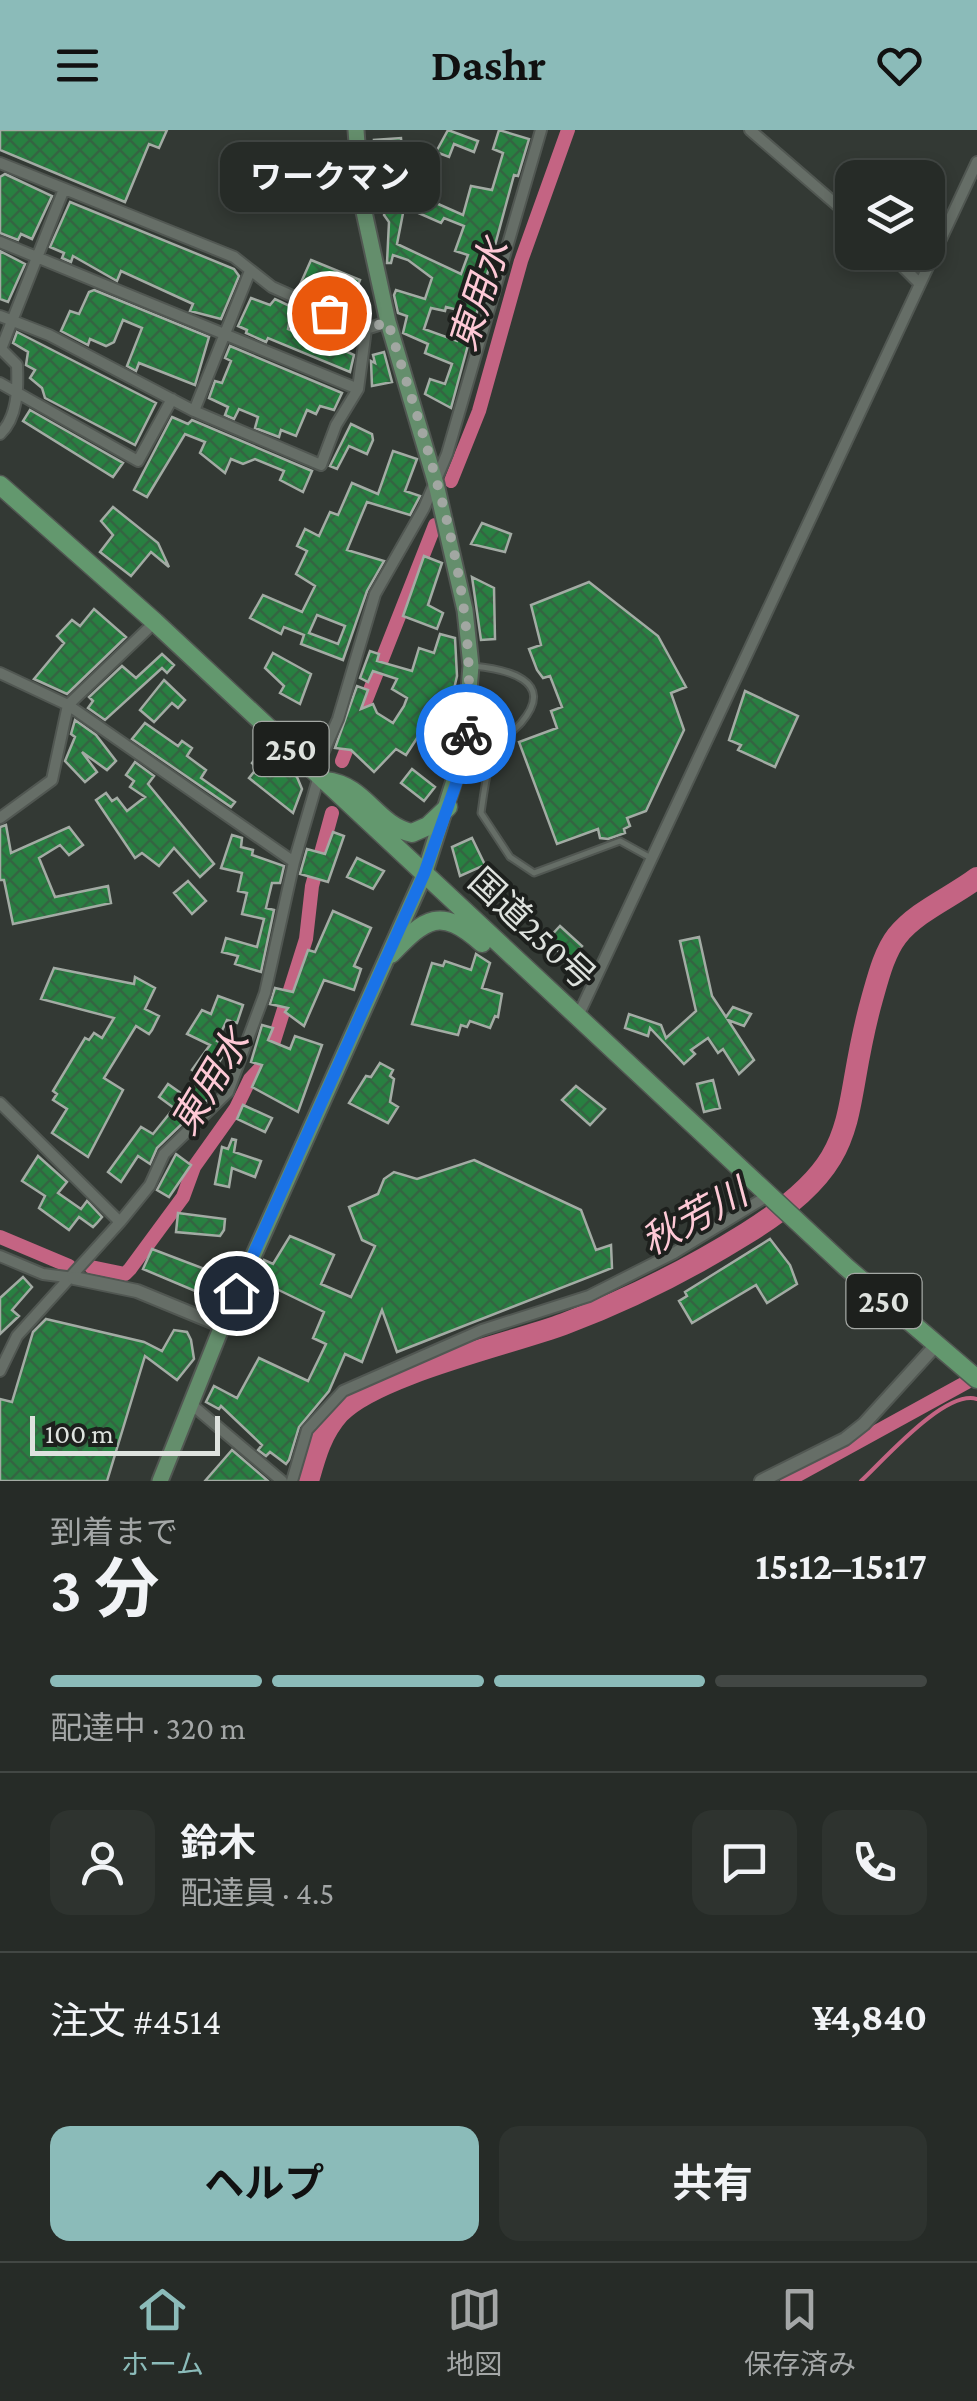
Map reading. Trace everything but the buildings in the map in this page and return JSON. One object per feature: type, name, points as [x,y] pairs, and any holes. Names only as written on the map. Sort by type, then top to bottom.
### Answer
[{"type":"highway","name":"国道250号","points":[[0,486],[154,622],[795,1219],[977,1378]]},
{"type":"highway","name":"250","points":[[320,776],[346,783],[395,827],[412,833],[428,826],[448,807]]},
{"type":"highway","name":"250","points":[[391,954],[422,924],[447,920],[467,930],[515,972],[548,988]]},
{"type":"main road","points":[[160,1481],[222,1326],[391,954],[448,807],[464,749],[471,666],[464,610],[436,484],[388,322],[361,198],[356,130]]},
{"type":"street","points":[[0,1370],[17,1336],[74,1278],[150,1185],[164,1154],[228,1092],[265,993],[294,862],[375,594],[436,484],[542,130]]},
{"type":"street","points":[[750,130],[835,203]]},
{"type":"street","points":[[0,162],[234,257],[272,287],[366,329],[388,322]]},
{"type":"street","points":[[578,1016],[977,162]]},
{"type":"street","points":[[0,434],[8,426],[18,391],[16,365],[1,350],[5,318],[38,258],[64,190]]},
{"type":"street","points":[[0,242],[358,390]]},
{"type":"street","points":[[194,411],[250,270]]},
{"type":"street","points":[[906,270],[920,284]]},
{"type":"street","points":[[5,318],[50,335],[194,411],[321,465],[336,425],[358,390],[366,329]]},
{"type":"street","points":[[0,383],[138,461],[172,400]]},
{"type":"street","points":[[0,818],[52,780],[68,705],[154,622]]},
{"type":"street","points":[[0,673],[68,705],[294,862]]},
{"type":"street","points":[[0,1104],[120,1222]]},
{"type":"street","points":[[292,1481],[307,1430],[342,1390],[482,1330],[589,1296],[674,1254],[771,1197]]},
{"type":"street","points":[[0,1256],[43,1274],[137,1291],[222,1326]]},
{"type":"street","points":[[760,1481],[864,1424],[936,1345]]},
{"type":"street","points":[[191,1404],[282,1481]]},
{"type":"lane","points":[[471,666],[518,673],[530,686],[531,703],[522,722],[496,749],[486,778],[481,813],[510,856],[534,873],[620,840],[649,858]]},
{"type":"waterway","name":"東用水","points":[[451,481],[479,411],[521,261],[568,130]]},
{"type":"waterway","name":"東用水","points":[[342,761],[435,525]]},
{"type":"waterway","name":"東用水","points":[[91,1267],[125,1274],[130,1269],[183,1197],[194,1167],[236,1108],[250,1079],[268,1060],[306,939],[312,886],[332,813]]},
{"type":"waterway","name":"秋芳川","points":[[308,1481],[328,1429],[339,1413],[357,1399],[445,1361],[564,1324],[657,1283],[747,1233],[814,1181],[832,1157],[843,1132],[872,999],[892,943],[914,919],[977,878]]},
{"type":"waterway","name":"東用水","points":[[0,1237],[69,1266]]},
{"type":"waterway","points":[[787,1481],[967,1382]]},
{"type":"waterway","points":[[861,1481],[932,1415],[964,1399],[977,1399]]},
{"type":"way so far","points":[[329,313],[366,329],[388,322],[436,484],[464,610],[471,666],[466,734]]},
{"type":"place","name":"ワークマン","points":[[329,313]]},
{"type":"route","points":[[236,1293],[424,874],[457,781],[466,734]]}]
